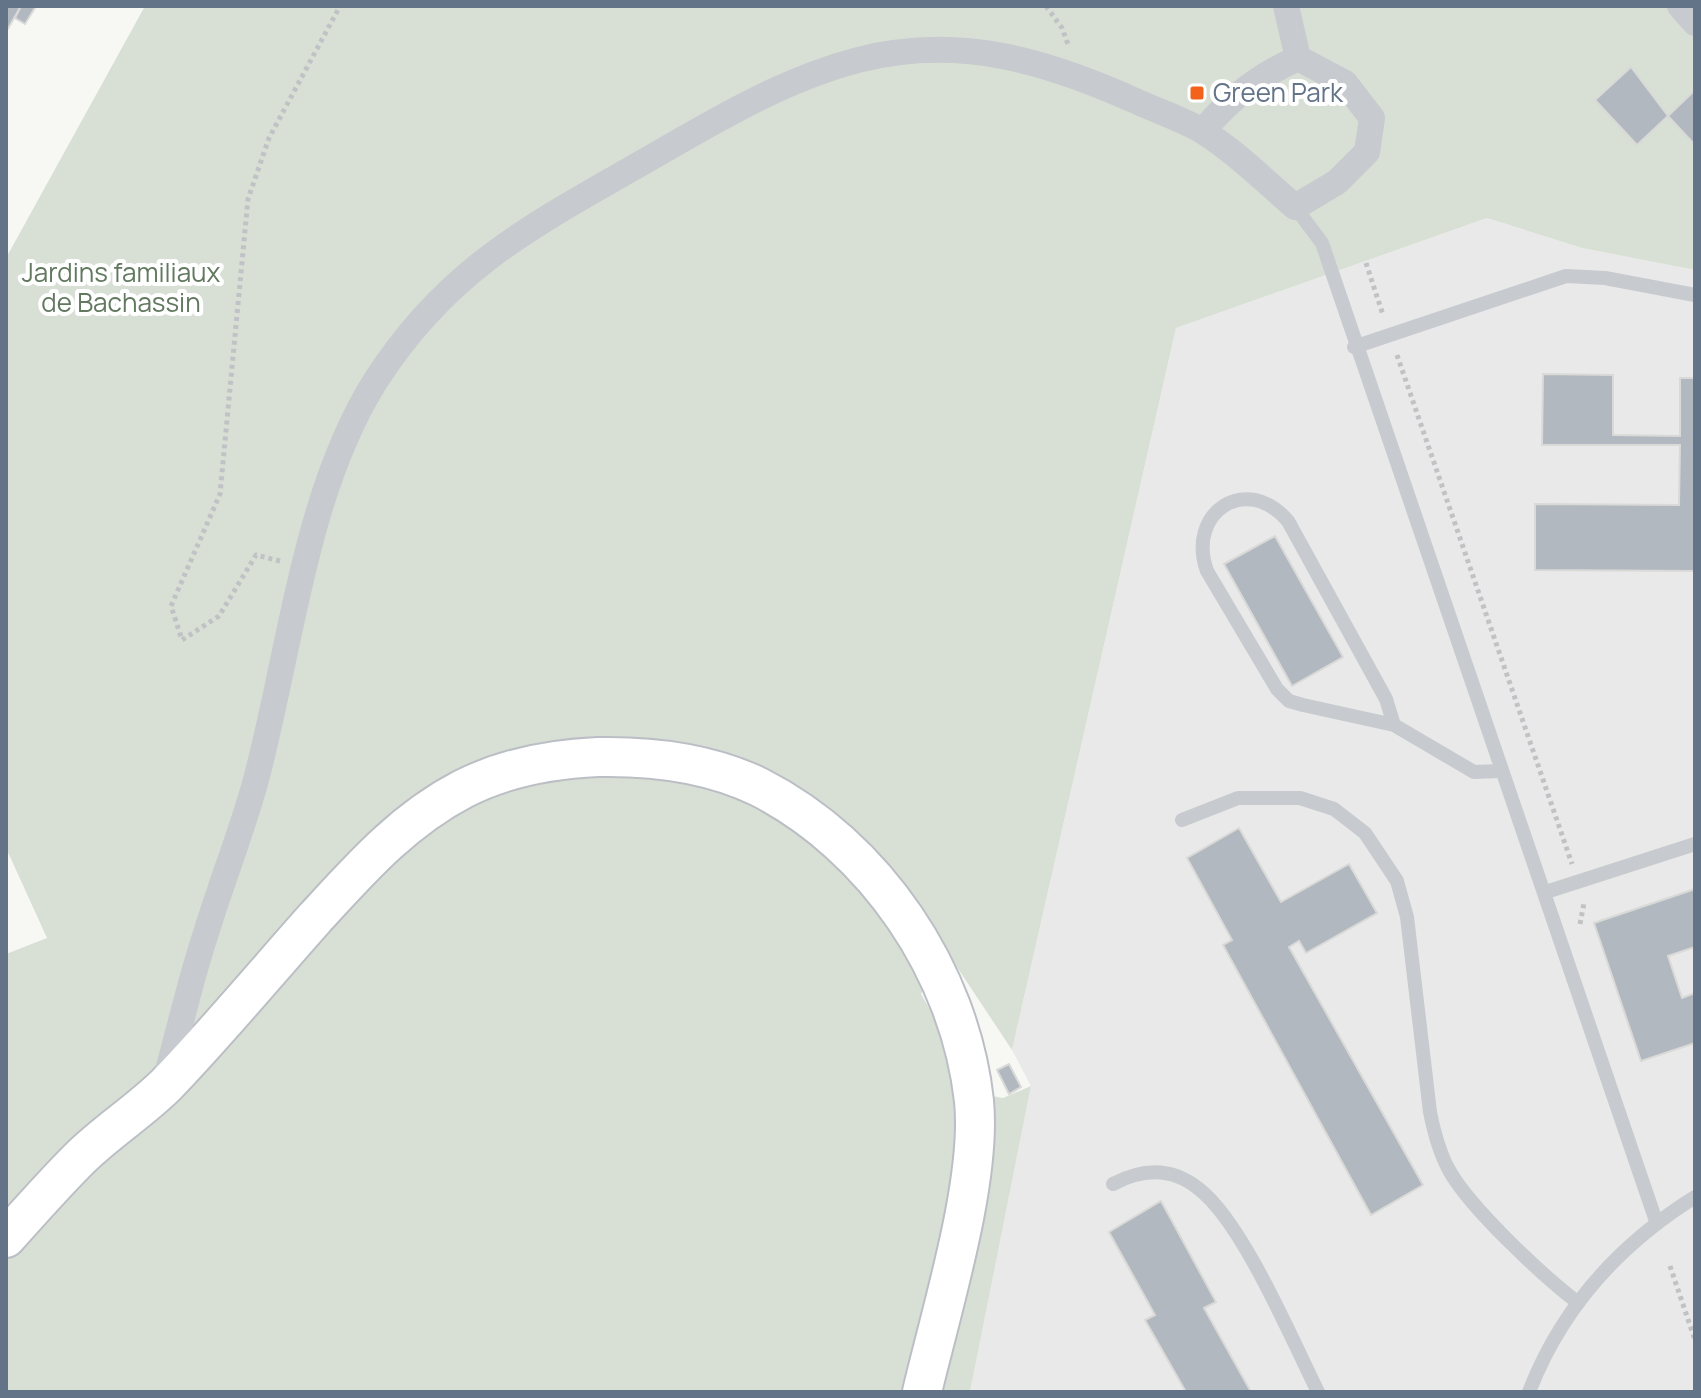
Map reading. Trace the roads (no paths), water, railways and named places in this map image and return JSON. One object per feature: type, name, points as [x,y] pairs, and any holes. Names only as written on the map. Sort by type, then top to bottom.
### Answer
[{"type":"main road","points":[[6,1238],[81,1158],[164,1087],[367,861],[413,818],[465,788],[515,769],[574,758],[634,756],[696,765],[757,787],[816,823],[876,879],[917,936],[948,1000],[967,1051],[974,1107],[971,1167],[922,1392]]},
{"type":"street","points":[[164,1087],[204,936],[255,785],[304,568],[349,431],[375,381],[446,292],[516,235],[778,88],[858,60],[917,49],[977,52],[1034,60],[1079,75],[1203,131],[1295,207],[1337,182],[1367,152],[1372,118],[1345,83],[1298,58],[1286,6]]},
{"type":"street","points":[[1680,6],[1695,23]]},
{"type":"street","points":[[1203,131],[1221,110],[1260,76],[1298,58]]},
{"type":"lane","points":[[1295,207],[1322,243],[1354,347],[1546,892],[1656,1221]]},
{"type":"lane","points":[[1354,347],[1566,276],[1605,278],[1695,295]]},
{"type":"lane","points":[[1394,725],[1386,699],[1288,521],[1279,511],[1260,500],[1235,500],[1223,506],[1204,528],[1200,552],[1207,571],[1277,689],[1289,701],[1394,725],[1474,772],[1501,771]]},
{"type":"lane","points":[[1182,820],[1238,798],[1300,798],[1334,809],[1365,833],[1397,881],[1407,917],[1436,1142],[1450,1172],[1517,1248],[1577,1302]]},
{"type":"lane","points":[[1546,892],[1695,844]]},
{"type":"lane","points":[[1113,1184],[1132,1174],[1168,1173],[1199,1188],[1212,1201],[1247,1253],[1318,1392]]},
{"type":"lane","points":[[1529,1392],[1539,1365],[1577,1302],[1623,1250],[1656,1221],[1695,1197]]},
{"type":"place","name":"Green Park","points":[[1197,93]]},
{"type":"park label","name":"Jardins familiaux de Bachassin","points":[[121,288]]}]
